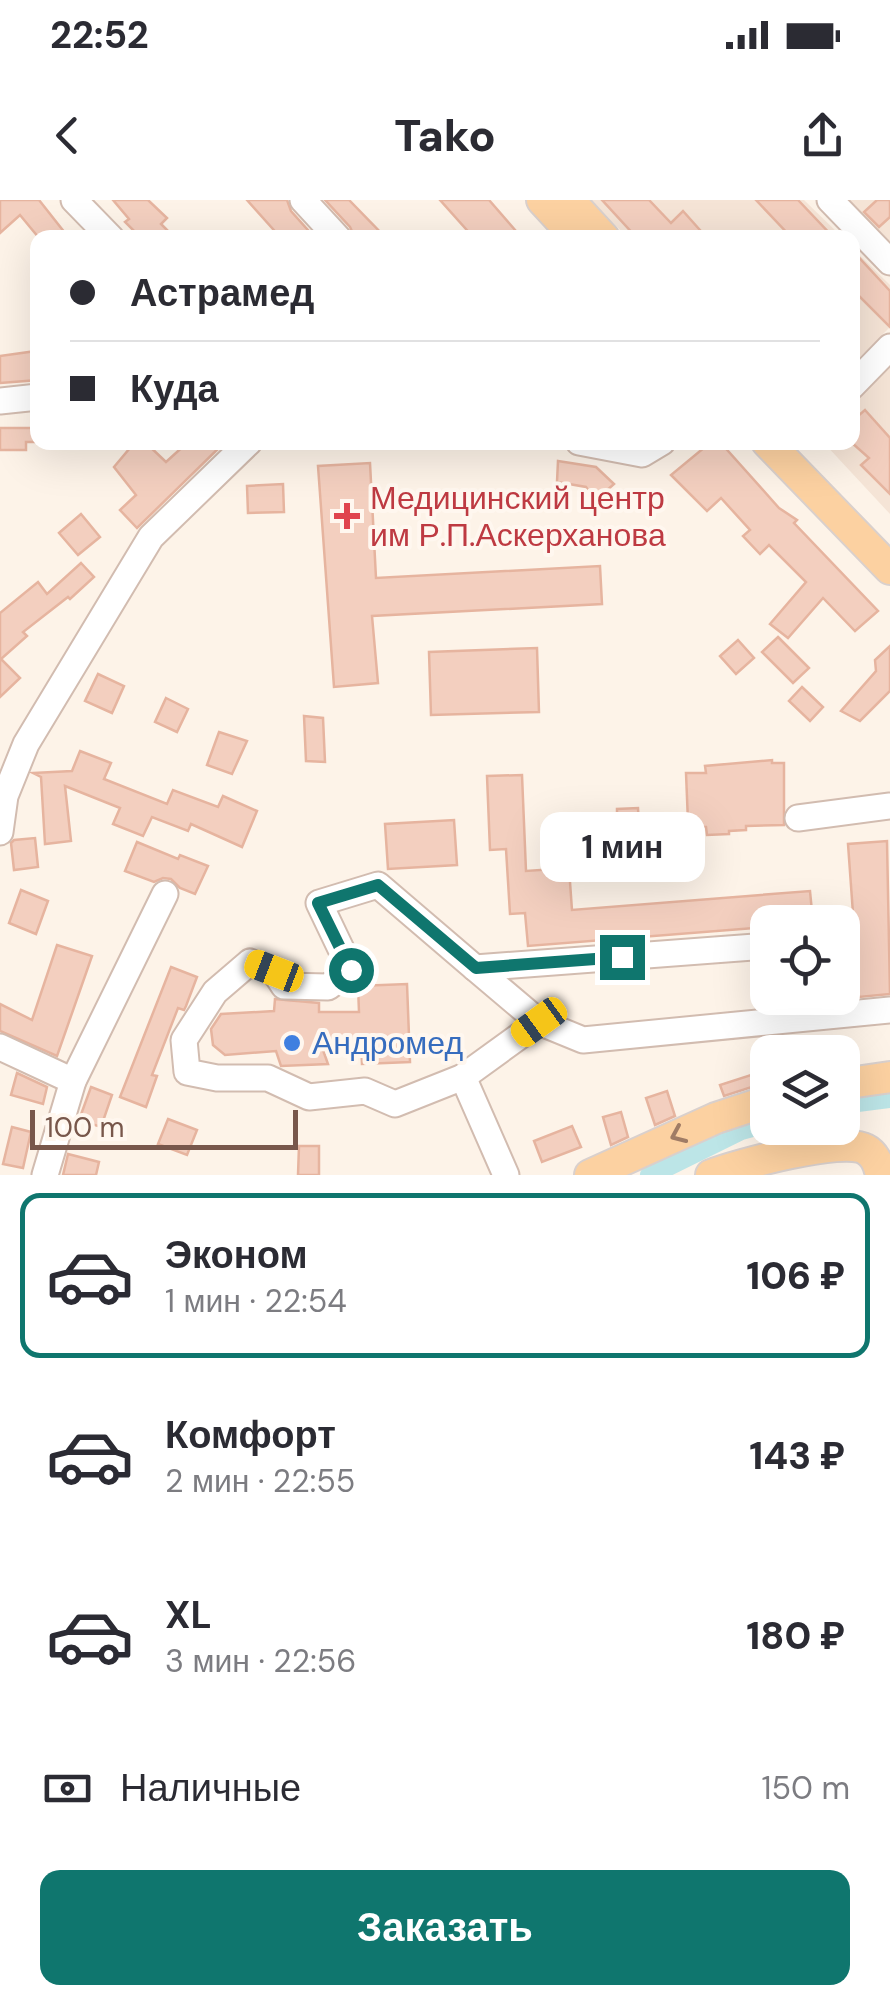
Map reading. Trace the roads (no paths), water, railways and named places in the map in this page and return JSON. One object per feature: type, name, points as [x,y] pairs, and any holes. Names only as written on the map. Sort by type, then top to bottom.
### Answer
[{"type":"main road","points":[[542,200],[570,230]]},
{"type":"main road","points":[[569,200],[597,230]]},
{"type":"main road","points":[[790,450],[890,569]]},
{"type":"main road","points":[[791,450],[890,544]]},
{"type":"main road","points":[[860,1081],[890,1077]]},
{"type":"main road","points":[[590,1175],[750,1106]]},
{"type":"main road","points":[[711,1175],[796,1152],[843,1145],[868,1150],[880,1175]]},
{"type":"street","points":[[74,200],[104,230]]},
{"type":"street","points":[[302,200],[330,230]]},
{"type":"street","points":[[830,200],[859,230]]},
{"type":"street","points":[[860,231],[890,262]]},
{"type":"street","points":[[860,378],[890,347]]},
{"type":"street","points":[[0,401],[30,398]]},
{"type":"street","points":[[0,832],[5,796],[26,744],[151,537],[242,450]]},
{"type":"street","points":[[621,450],[642,454],[649,450]]},
{"type":"street","points":[[798,818],[890,806]]},
{"type":"street","points":[[539,1022],[463,1077],[396,1104],[365,1091],[309,1097],[268,1078],[217,1078],[188,1072],[184,1040],[215,992],[250,962],[274,971],[284,986],[328,986],[351,970],[318,903],[378,885],[539,1022],[583,1040],[757,1015]]},
{"type":"street","points":[[46,1175],[73,1080],[165,894]]},
{"type":"street","points":[[476,968],[750,947]]},
{"type":"street","points":[[860,1008],[890,1010]]},
{"type":"street","points":[[0,1047],[73,1080]]},
{"type":"street","points":[[463,1077],[506,1175]]},
{"type":"waterway","points":[[860,1102],[890,1098]]},
{"type":"waterway","points":[[650,1175],[750,1128]]},
{"type":"place","name":"Медицинский центр им Р.П.Аскерханова","points":[[347,516]]},
{"type":"place","name":"Андромед","points":[[292,1043]]}]
